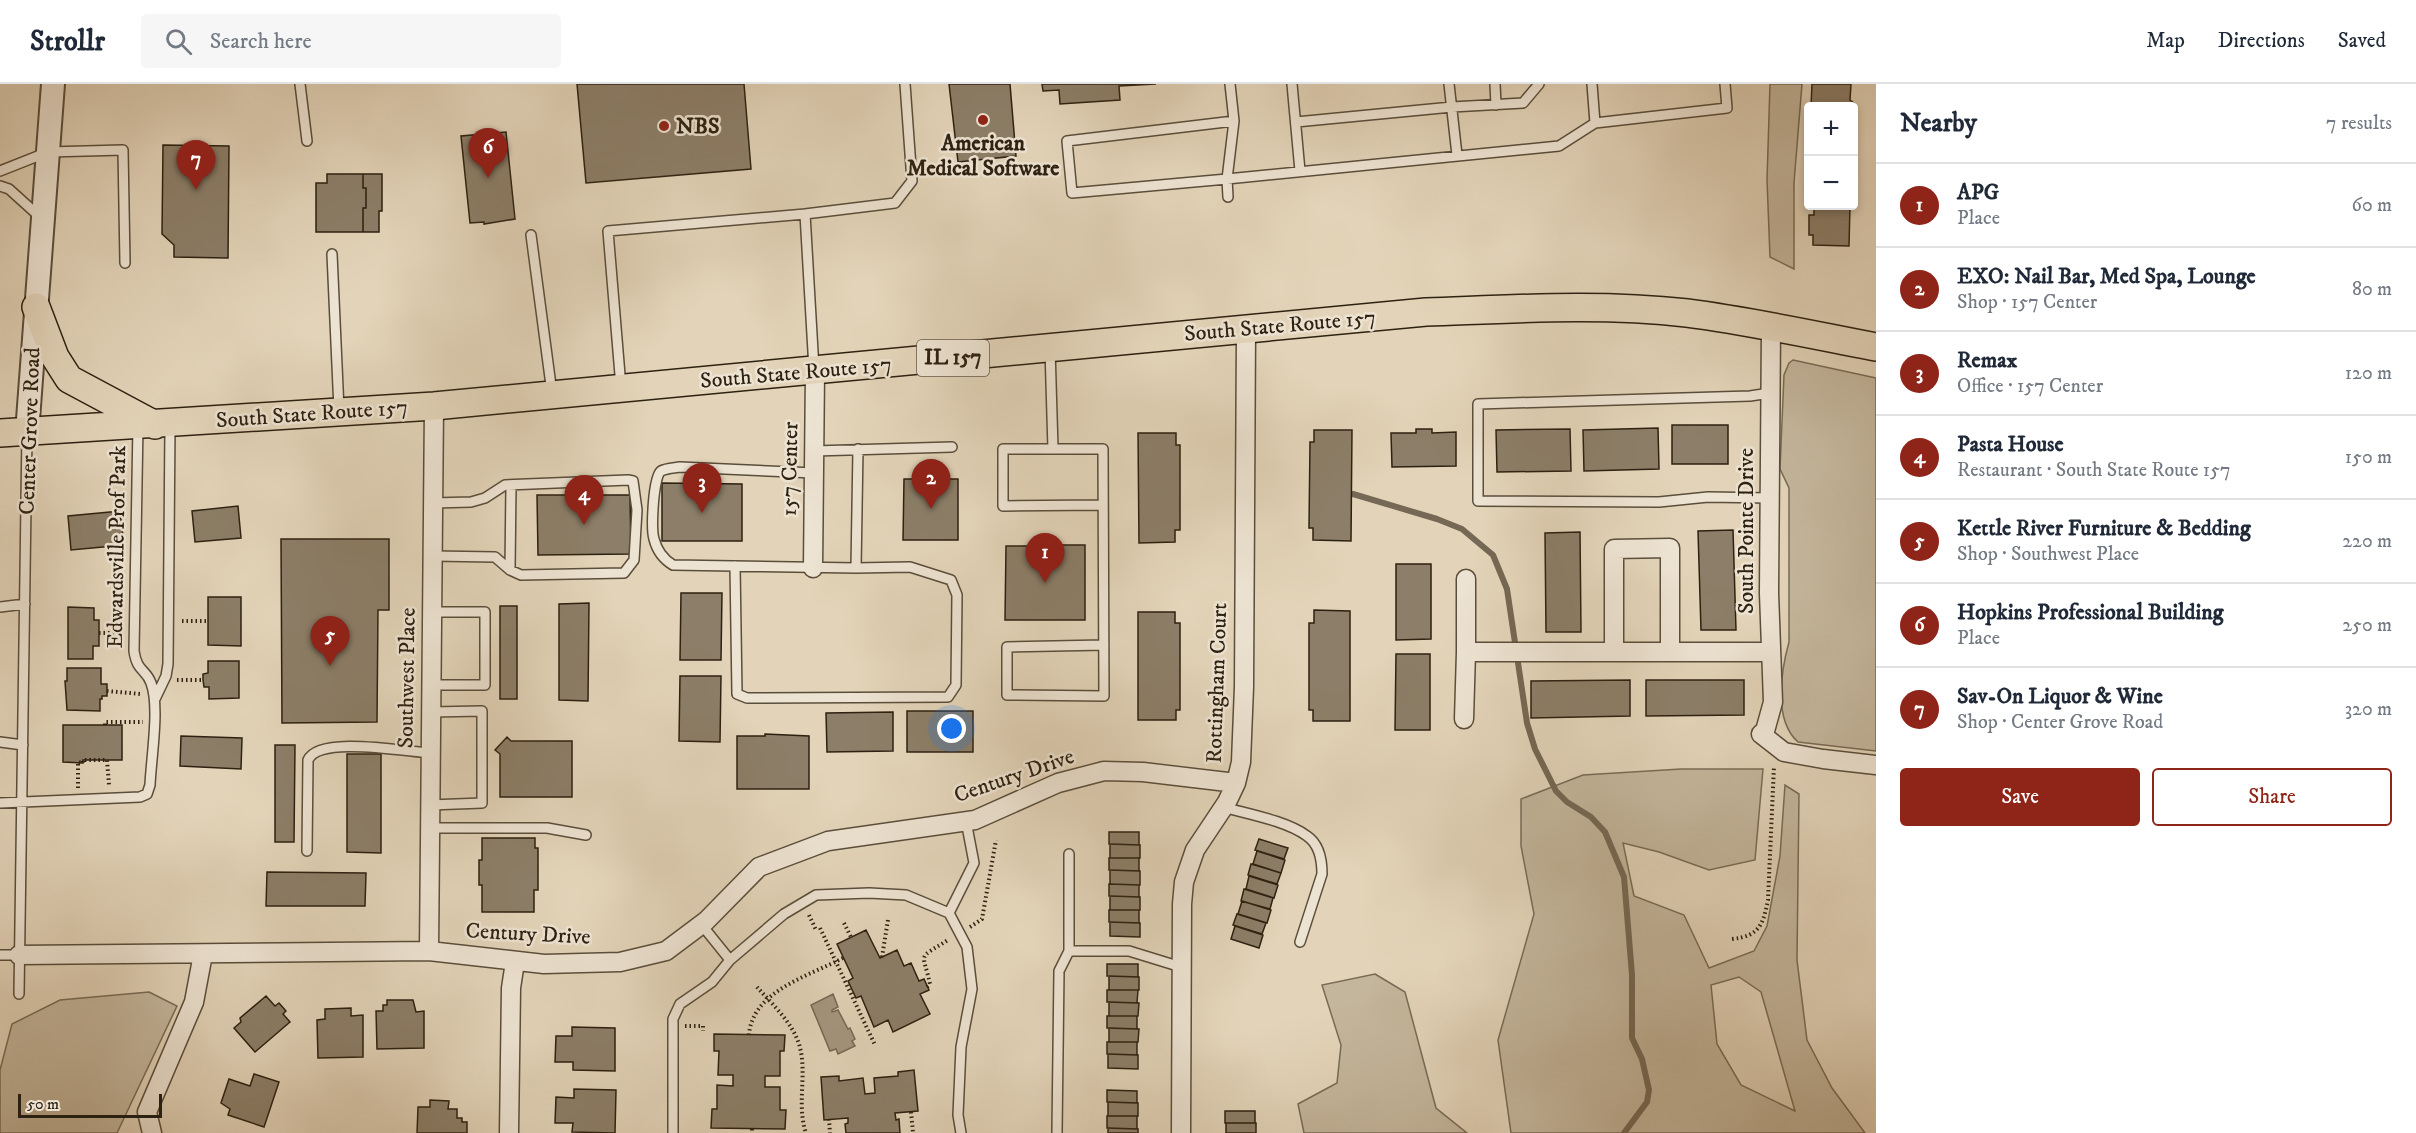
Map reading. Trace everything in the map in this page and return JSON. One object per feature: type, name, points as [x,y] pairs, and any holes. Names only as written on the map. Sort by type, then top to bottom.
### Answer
[{"type":"main road","points":[[36,307],[55,357],[69,379],[154,425]]},
{"type":"main road","name":"South State Route 157","points":[[0,434],[434,406],[1426,312],[1590,307],[1686,313],[1771,326],[1876,347]]},
{"type":"street","name":"Center Grove Road","points":[[27,432],[53,84]]},
{"type":"street","name":"South Pointe Drive","points":[[1768,739],[1765,731],[1773,702],[1770,498],[1771,326]]},
{"type":"street","name":"Rottingham Court","points":[[1181,1133],[1181,967],[1184,882],[1195,850],[1236,783],[1241,762],[1244,687],[1246,329]]},
{"type":"street","name":"157 Center","points":[[813,568],[815,371]]},
{"type":"street","name":"Southwest Place","points":[[429,951],[434,406]]},
{"type":"street","points":[[1614,652],[1614,549],[1670,548],[1670,652]]},
{"type":"street","points":[[1464,720],[1466,579]]},
{"type":"street","points":[[1466,652],[1771,652]]},
{"type":"street","points":[[1768,739],[1784,752],[1876,765]]},
{"type":"street","name":"Century Drive","points":[[20,955],[429,951],[544,964],[620,962],[666,951],[702,924],[759,867],[828,841],[975,820],[1058,783],[1104,771],[1143,772],[1236,783]]},
{"type":"street","points":[[152,1133],[147,1112],[194,1002],[203,954]]},
{"type":"street","points":[[509,1133],[511,988],[515,962]]},
{"type":"lane","points":[[300,84],[307,141]]},
{"type":"lane","points":[[621,389],[608,231],[805,214],[895,203],[912,181],[905,84]]},
{"type":"lane","points":[[1228,197],[1227,179],[1234,121],[1230,84]]},
{"type":"lane","points":[[1292,84],[1300,171]]},
{"type":"lane","points":[[1449,84],[1457,156]]},
{"type":"lane","points":[[1495,84],[1496,105]]},
{"type":"lane","points":[[1296,122],[1452,107],[1523,103],[1539,84]]},
{"type":"lane","points":[[1592,84],[1595,123]]},
{"type":"lane","points":[[1234,121],[1067,141],[1072,193],[1559,146],[1595,123],[1727,108],[1725,84]]},
{"type":"lane","points":[[0,171],[48,152],[123,150],[125,263]]},
{"type":"lane","points":[[0,186],[9,189],[43,220]]},
{"type":"lane","points":[[805,214],[815,371]]},
{"type":"lane","points":[[531,234],[552,395]]},
{"type":"lane","points":[[332,254],[340,413]]},
{"type":"lane","points":[[1050,348],[1053,449]]},
{"type":"lane","points":[[1770,393],[1750,396],[1478,404],[1478,501],[1659,502],[1708,497],[1770,498]]},
{"type":"lane","points":[[0,803],[147,794],[150,785],[154,696],[164,680],[168,664],[168,620],[154,425]]},
{"type":"lane","name":"Edwardsville Prof Park","points":[[154,425],[134,634],[134,651],[138,667],[147,676],[154,696]]},
{"type":"lane","name":"Center Grove Road","points":[[19,994],[27,432]]},
{"type":"lane","points":[[814,451],[952,447]]},
{"type":"lane","points":[[856,568],[858,449]]},
{"type":"lane","points":[[1103,505],[1003,506],[1004,449],[1102,449],[1103,505],[1104,645],[1104,696],[1007,695],[1007,647],[1104,645]]},
{"type":"lane","points":[[735,566],[736,694],[747,698],[948,697],[951,694],[956,685],[957,595],[951,580],[909,567],[813,568],[735,566],[673,565],[659,553],[653,538],[655,480],[660,472],[680,467],[814,473]]},
{"type":"lane","points":[[433,503],[471,502],[485,498],[505,485],[633,481],[638,510],[634,560],[624,573],[520,575],[495,557],[433,556]]},
{"type":"lane","points":[[510,570],[511,485]]},
{"type":"lane","points":[[0,607],[25,604]]},
{"type":"lane","points":[[431,685],[484,685],[485,612],[432,612]]},
{"type":"lane","points":[[430,805],[482,803],[482,711],[431,712]]},
{"type":"lane","points":[[0,742],[23,746]]},
{"type":"lane","points":[[307,851],[308,760],[310,755],[321,749],[373,746],[431,753]]},
{"type":"lane","points":[[1223,807],[1291,827],[1309,836],[1318,848],[1322,874],[1300,942]]},
{"type":"lane","points":[[949,914],[974,863],[966,821]]},
{"type":"lane","points":[[430,828],[547,828],[586,835]]},
{"type":"lane","points":[[1057,1133],[1059,971],[1070,951],[1069,854]]},
{"type":"lane","points":[[673,1133],[674,1019],[680,1005],[712,982],[730,960],[784,915],[816,895],[869,893],[906,895],[949,914],[967,947],[972,989],[961,1047],[958,1115],[961,1133]]},
{"type":"lane","points":[[702,924],[730,960]]},
{"type":"lane","points":[[1070,951],[1129,951],[1181,967]]},
{"type":"lane","points":[[0,955],[20,955]]},
{"type":"path","points":[[168,620],[208,621]]},
{"type":"path","points":[[99,633],[134,634]]},
{"type":"path","points":[[164,680],[203,680]]},
{"type":"path","points":[[107,691],[154,696]]},
{"type":"path","points":[[105,726],[105,722],[153,722]]},
{"type":"path","points":[[1732,939],[1755,933],[1764,920],[1768,900],[1768,739]]},
{"type":"path","points":[[79,799],[78,762],[83,763],[83,760],[107,760],[110,798]]},
{"type":"path","points":[[969,927],[982,920],[996,840]]},
{"type":"path","points":[[808,915],[836,962],[875,1045]]},
{"type":"path","points":[[882,957],[888,920]]},
{"type":"path","points":[[844,923],[850,937]]},
{"type":"path","points":[[927,987],[929,981],[922,961],[924,956],[950,939]]},
{"type":"path","points":[[749,1035],[750,1022],[756,1009],[766,998],[843,958]]},
{"type":"path","points":[[757,987],[784,1019],[798,1042],[801,1062],[801,1118],[806,1133]]},
{"type":"path","points":[[685,1026],[703,1026],[703,1031]]},
{"type":"path","points":[[911,1112],[913,1133]]},
{"type":"path","points":[[829,1119],[830,1133]]},
{"type":"shaded area","points":[[1770,84],[1802,84],[1794,183],[1794,269],[1770,257],[1767,180]]},
{"type":"shaded area","points":[[1793,360],[1876,378],[1876,751],[1798,742],[1790,733],[1782,708],[1782,681],[1789,642],[1789,488],[1780,469],[1784,375],[1789,363]]},
{"type":"shaded area","points":[[1681,769],[1763,769],[1755,860],[1709,870],[1659,852],[1623,843],[1634,896],[1684,915],[1709,968],[1754,951],[1767,926],[1780,856],[1785,785],[1799,794],[1797,960],[1807,1040],[1832,1088],[1865,1133],[1511,1133],[1498,1040],[1534,914],[1521,846],[1521,799],[1583,775]],"holes":[[[1739,977],[1761,992],[1795,1111],[1741,1085],[1717,1044],[1711,985]]]},
{"type":"shaded area","points":[[1375,974],[1405,992],[1436,1108],[1467,1133],[1304,1133],[1298,1104],[1337,1083],[1341,1045],[1322,985]]},
{"type":"shaded area","points":[[149,992],[177,1006],[117,1133],[0,1133],[0,1070],[12,1024],[60,1000]]},
{"type":"shaded area","points":[[833,994],[838,1007],[832,1012],[838,1010],[855,1039],[852,1041],[855,1046],[838,1054],[836,1049],[830,1051],[811,1005]]},
{"type":"building","name":"NBS","points":[[577,84],[744,84],[751,169],[586,183]]},
{"type":"building","name":"American Medical Software","points":[[949,84],[1010,84],[1016,156],[958,162]]},
{"type":"building","points":[[1042,84],[1156,84],[1119,86],[1120,100],[1060,104],[1059,90],[1043,91]]},
{"type":"building","points":[[1812,84],[1851,84],[1850,100],[1852,102],[1811,102]]},
{"type":"building","points":[[506,132],[515,219],[484,224],[484,222],[470,223],[461,136]]},
{"type":"building","points":[[163,145],[229,146],[228,258],[174,257],[174,245],[162,234]]},
{"type":"building","points":[[327,174],[363,174],[366,208],[363,208],[363,232],[316,232],[316,183],[327,183]]},
{"type":"building","points":[[363,174],[382,174],[382,211],[379,211],[379,232],[363,232],[366,188],[363,188]]},
{"type":"building","points":[[1814,210],[1850,210],[1849,246],[1813,245],[1813,235],[1809,235],[1809,215],[1814,215]]},
{"type":"building","points":[[1672,425],[1728,425],[1728,464],[1672,464]]},
{"type":"building","points":[[1658,428],[1659,469],[1584,471],[1583,430]]},
{"type":"building","points":[[1416,429],[1432,429],[1432,433],[1456,432],[1456,466],[1392,467],[1391,433],[1416,433]]},
{"type":"building","points":[[1570,429],[1571,471],[1497,472],[1496,430]]},
{"type":"building","points":[[1314,430],[1352,430],[1351,541],[1313,540],[1313,528],[1309,528],[1310,442],[1314,442]]},
{"type":"building","points":[[1138,433],[1176,433],[1176,445],[1180,445],[1180,530],[1175,530],[1175,542],[1139,543]]},
{"type":"building","points":[[904,479],[958,479],[958,540],[903,540]]},
{"type":"building","points":[[662,483],[742,484],[742,541],[662,541]]},
{"type":"building","points":[[537,495],[630,495],[631,554],[538,555]]},
{"type":"building","points":[[238,506],[241,538],[195,542],[192,511]]},
{"type":"building","points":[[120,511],[124,545],[71,550],[68,516]]},
{"type":"building","points":[[1733,530],[1736,630],[1701,630],[1698,531]]},
{"type":"building","points":[[1580,532],[1581,632],[1546,632],[1545,533]]},
{"type":"building","points":[[281,539],[389,539],[389,610],[378,610],[377,722],[282,723]]},
{"type":"building","points":[[1037,539],[1057,539],[1057,545],[1085,545],[1085,620],[1005,620],[1006,546],[1037,546]]},
{"type":"building","points":[[1396,564],[1431,564],[1431,639],[1396,640]]},
{"type":"building","points":[[681,593],[722,593],[721,660],[680,660]]},
{"type":"building","points":[[208,597],[241,597],[241,646],[208,645]]},
{"type":"building","points":[[589,603],[588,701],[559,700],[559,604]]},
{"type":"building","points":[[500,606],[517,606],[517,699],[500,699]]},
{"type":"building","points":[[68,607],[94,608],[94,620],[99,620],[99,646],[93,646],[93,659],[68,659]]},
{"type":"building","points":[[1314,610],[1350,611],[1350,721],[1313,721],[1313,710],[1309,710],[1309,623],[1314,623]]},
{"type":"building","points":[[1138,612],[1175,612],[1175,623],[1180,623],[1180,710],[1176,710],[1176,720],[1138,720]]},
{"type":"building","points":[[1396,654],[1430,654],[1430,730],[1395,730]]},
{"type":"building","points":[[208,661],[239,661],[239,698],[209,699],[209,687],[204,687],[203,680],[203,674],[208,673]]},
{"type":"building","points":[[67,668],[101,668],[101,684],[107,684],[107,696],[102,696],[100,699],[100,711],[67,710],[65,681],[67,681]]},
{"type":"building","points":[[680,676],[721,676],[720,742],[679,741]]},
{"type":"building","points":[[1630,680],[1630,716],[1531,718],[1531,681]]},
{"type":"building","points":[[1646,680],[1744,680],[1744,715],[1646,716]]},
{"type":"building","points":[[907,711],[973,711],[973,752],[907,752]]},
{"type":"building","points":[[893,712],[893,751],[827,752],[826,713]]},
{"type":"building","points":[[63,725],[122,725],[122,760],[63,762]]},
{"type":"building","points":[[765,734],[809,736],[809,789],[737,789],[737,736],[765,736]]},
{"type":"building","points":[[181,736],[242,738],[241,769],[180,766]]},
{"type":"building","points":[[507,737],[511,741],[572,741],[572,797],[500,797],[500,754],[495,750]]},
{"type":"building","points":[[275,745],[295,745],[294,842],[275,842]]},
{"type":"building","points":[[347,754],[381,754],[381,853],[347,852]]},
{"type":"building","points":[[1109,832],[1139,832],[1139,845],[1109,844]]},
{"type":"building","points":[[482,838],[535,838],[535,848],[538,848],[538,890],[534,890],[534,912],[482,912],[479,860],[482,860]]},
{"type":"building","points":[[1259,839],[1288,848],[1284,859],[1255,850]]},
{"type":"building","points":[[1110,844],[1140,845],[1140,858],[1110,858]]},
{"type":"building","points":[[1257,851],[1285,860],[1281,873],[1253,864]]},
{"type":"building","points":[[1109,858],[1139,858],[1139,871],[1109,870]]},
{"type":"building","points":[[1251,864],[1281,873],[1277,884],[1248,875]]},
{"type":"building","points":[[1110,870],[1140,871],[1140,885],[1110,884]]},
{"type":"building","points":[[267,872],[366,873],[365,906],[266,906]]},
{"type":"building","points":[[1249,876],[1278,885],[1274,898],[1246,889]]},
{"type":"building","points":[[1109,884],[1139,885],[1139,897],[1109,896]]},
{"type":"building","points":[[1244,889],[1273,898],[1270,909],[1241,901]]},
{"type":"building","points":[[1110,896],[1140,897],[1140,910],[1110,910]]},
{"type":"building","points":[[1242,901],[1271,910],[1267,923],[1238,914]]},
{"type":"building","points":[[1109,910],[1139,910],[1139,923],[1109,922]]},
{"type":"building","points":[[1237,914],[1266,923],[1262,934],[1233,925]]},
{"type":"building","points":[[1110,922],[1140,923],[1140,937],[1110,936]]},
{"type":"building","points":[[1235,926],[1263,935],[1259,948],[1231,939]]},
{"type":"building","points":[[866,930],[880,958],[897,950],[904,966],[911,963],[919,981],[924,979],[929,990],[920,994],[930,1014],[893,1032],[888,1020],[874,1027],[861,996],[856,998],[848,981],[853,978],[837,944]]},
{"type":"building","points":[[1107,964],[1138,964],[1138,977],[1107,976]]},
{"type":"building","points":[[1109,976],[1139,977],[1139,990],[1109,990]]},
{"type":"building","points":[[1107,990],[1138,990],[1137,1003],[1107,1002]]},
{"type":"building","points":[[266,996],[275,1006],[279,1003],[286,1011],[283,1014],[290,1022],[255,1052],[234,1028],[241,1022],[240,1018]]},
{"type":"building","points":[[387,1000],[413,1000],[416,1012],[424,1011],[424,1048],[377,1049],[376,1011],[383,1011],[383,1005],[387,1005]]},
{"type":"building","points":[[1109,1002],[1139,1003],[1138,1016],[1109,1016]]},
{"type":"building","points":[[351,1008],[351,1016],[363,1015],[363,1057],[318,1058],[317,1020],[325,1019],[325,1009]]},
{"type":"building","points":[[1107,1016],[1137,1016],[1137,1029],[1107,1028]]},
{"type":"building","points":[[572,1027],[615,1028],[615,1071],[573,1070],[573,1062],[555,1062],[556,1036],[572,1036]]},
{"type":"building","points":[[1109,1028],[1139,1029],[1138,1042],[1109,1042]]},
{"type":"building","points":[[714,1034],[785,1035],[784,1051],[780,1051],[780,1076],[765,1076],[765,1087],[780,1087],[780,1110],[786,1110],[785,1129],[711,1128],[712,1109],[717,1109],[717,1085],[733,1086],[733,1075],[718,1075],[719,1051],[714,1051]]},
{"type":"building","points":[[1107,1042],[1137,1042],[1137,1055],[1107,1054]]},
{"type":"building","points":[[1108,1054],[1138,1055],[1138,1069],[1108,1068]]},
{"type":"building","points":[[914,1070],[918,1111],[895,1113],[896,1120],[899,1119],[900,1133],[846,1133],[845,1124],[848,1123],[848,1118],[824,1120],[821,1077],[839,1076],[839,1081],[863,1078],[865,1094],[875,1093],[874,1078],[898,1076],[898,1072]]},
{"type":"building","points":[[254,1074],[279,1082],[264,1127],[228,1115],[230,1109],[221,1103],[229,1079],[250,1086]]},
{"type":"building","points":[[574,1089],[616,1090],[615,1133],[572,1132],[573,1123],[555,1123],[556,1097],[574,1098]]},
{"type":"building","points":[[1107,1090],[1137,1091],[1137,1103],[1107,1102]]},
{"type":"building","points":[[430,1100],[449,1101],[448,1109],[457,1109],[457,1118],[462,1118],[462,1122],[467,1122],[467,1133],[417,1133],[418,1107],[430,1107]]},
{"type":"building","points":[[1108,1102],[1138,1103],[1138,1116],[1108,1116]]},
{"type":"building","points":[[1225,1111],[1255,1111],[1255,1123],[1225,1123]]},
{"type":"building","points":[[1107,1116],[1137,1116],[1137,1129],[1107,1128]]},
{"type":"building","points":[[1226,1123],[1256,1123],[1256,1133],[1226,1133]]},
{"type":"building","points":[[1108,1128],[1138,1129],[1138,1133],[1108,1133]]},
{"type":"waterway","points":[[1353,494],[1437,519],[1462,529],[1493,555],[1507,589],[1527,723],[1535,749],[1556,791],[1567,802],[1591,817],[1605,832],[1624,877],[1632,975],[1632,1038],[1642,1059],[1649,1090],[1647,1102],[1624,1133]]},
{"type":"place","name":"American Medical Software","points":[[983,120]]},
{"type":"place","name":"NBS","points":[[664,126]]},
{"type":"place","name":"Hopkins Professional Building","points":[[488,178]]},
{"type":"place","name":"Sav-On Liquor & Wine","points":[[196,190]]},
{"type":"place","name":"EXO: Nail Bar, Med Spa, Lounge","points":[[931,509]]},
{"type":"place","name":"Remax","points":[[702,513]]},
{"type":"place","name":"Pasta House","points":[[584,525]]},
{"type":"place","name":"APG","points":[[1045,583]]},
{"type":"place","name":"Kettle River Furniture & Bedding","points":[[330,666]]}]
